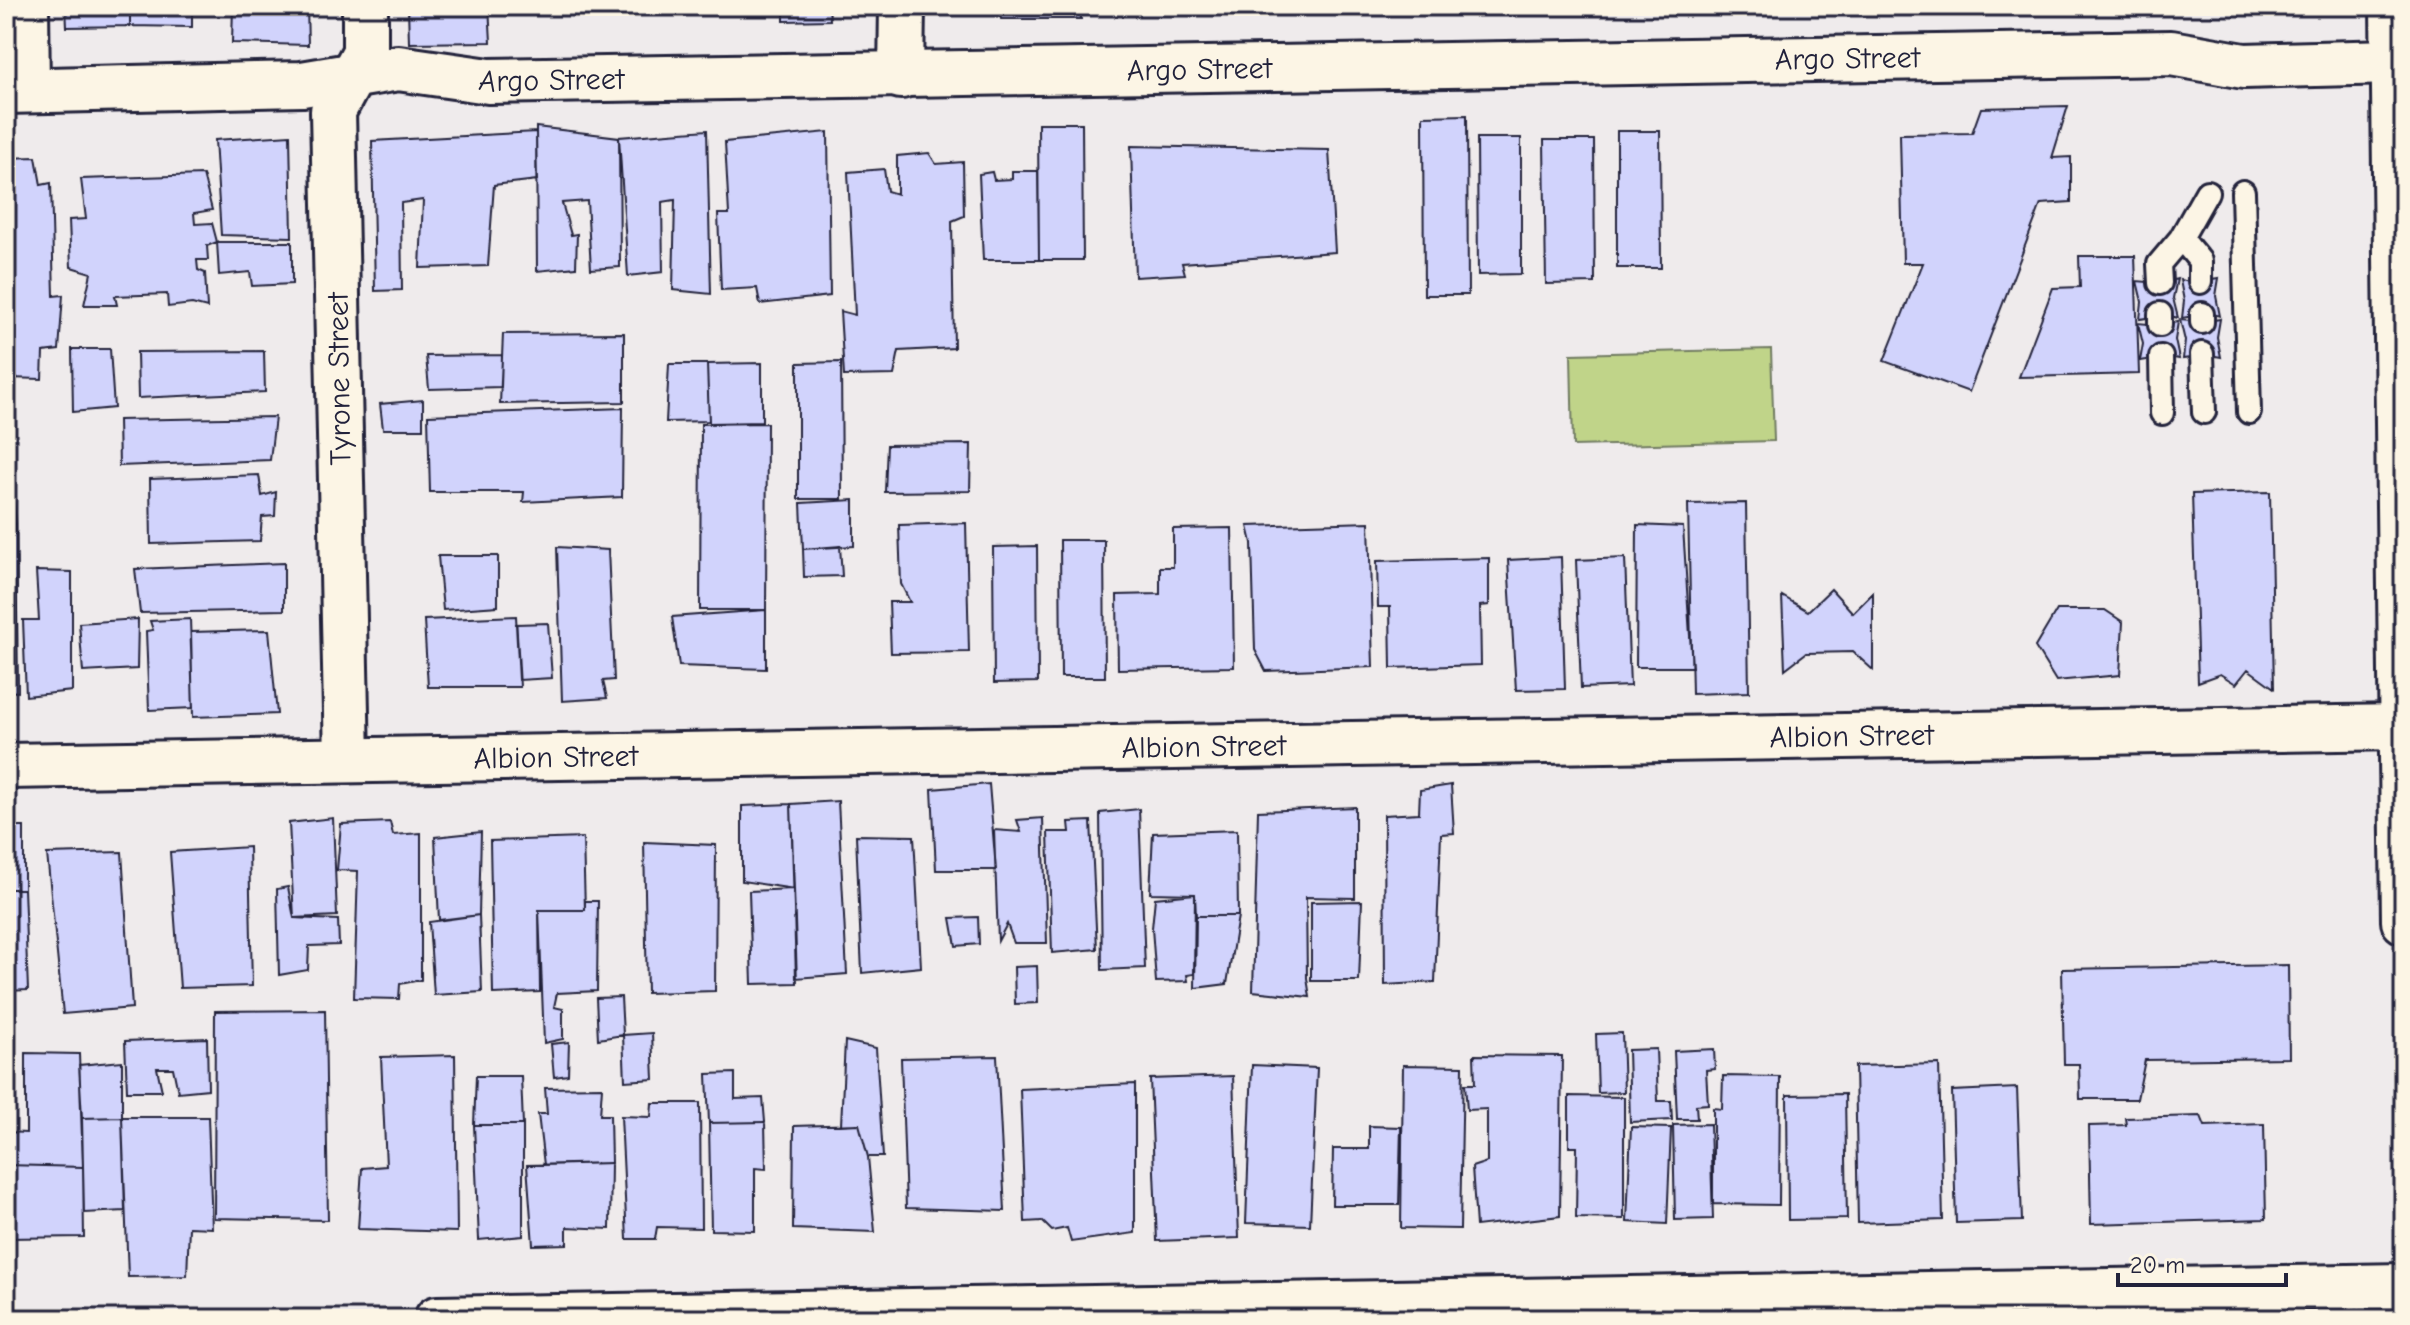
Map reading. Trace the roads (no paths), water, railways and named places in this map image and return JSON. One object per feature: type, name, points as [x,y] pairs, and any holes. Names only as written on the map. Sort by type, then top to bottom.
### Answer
[{"type":"main road","points":[[16,91],[26,6]]},
{"type":"main road","name":"Tyrone Street","points":[[347,759],[333,111],[365,52],[365,6]]},
{"type":"main road","points":[[901,76],[902,6]]},
{"type":"main road","points":[[2393,6],[2404,921]]},
{"type":"main road","name":"Argo Street","points":[[16,91],[302,84],[398,68],[489,81],[2171,53],[2244,66],[2393,62]]},
{"type":"main road","name":"Albion Street","points":[[6,766],[2402,712]]},
{"type":"main road","points":[[437,1319],[2404,1286]]},
{"type":"lane","points":[[2160,283],[2159,264],[2181,238],[2207,192]]},
{"type":"lane","points":[[2243,192],[2249,412]]},
{"type":"lane","points":[[2181,238],[2200,261],[2200,282]]},
{"type":"lane","points":[[2202,354],[2204,412]]},
{"type":"lane","points":[[2161,357],[2162,413]]}]
